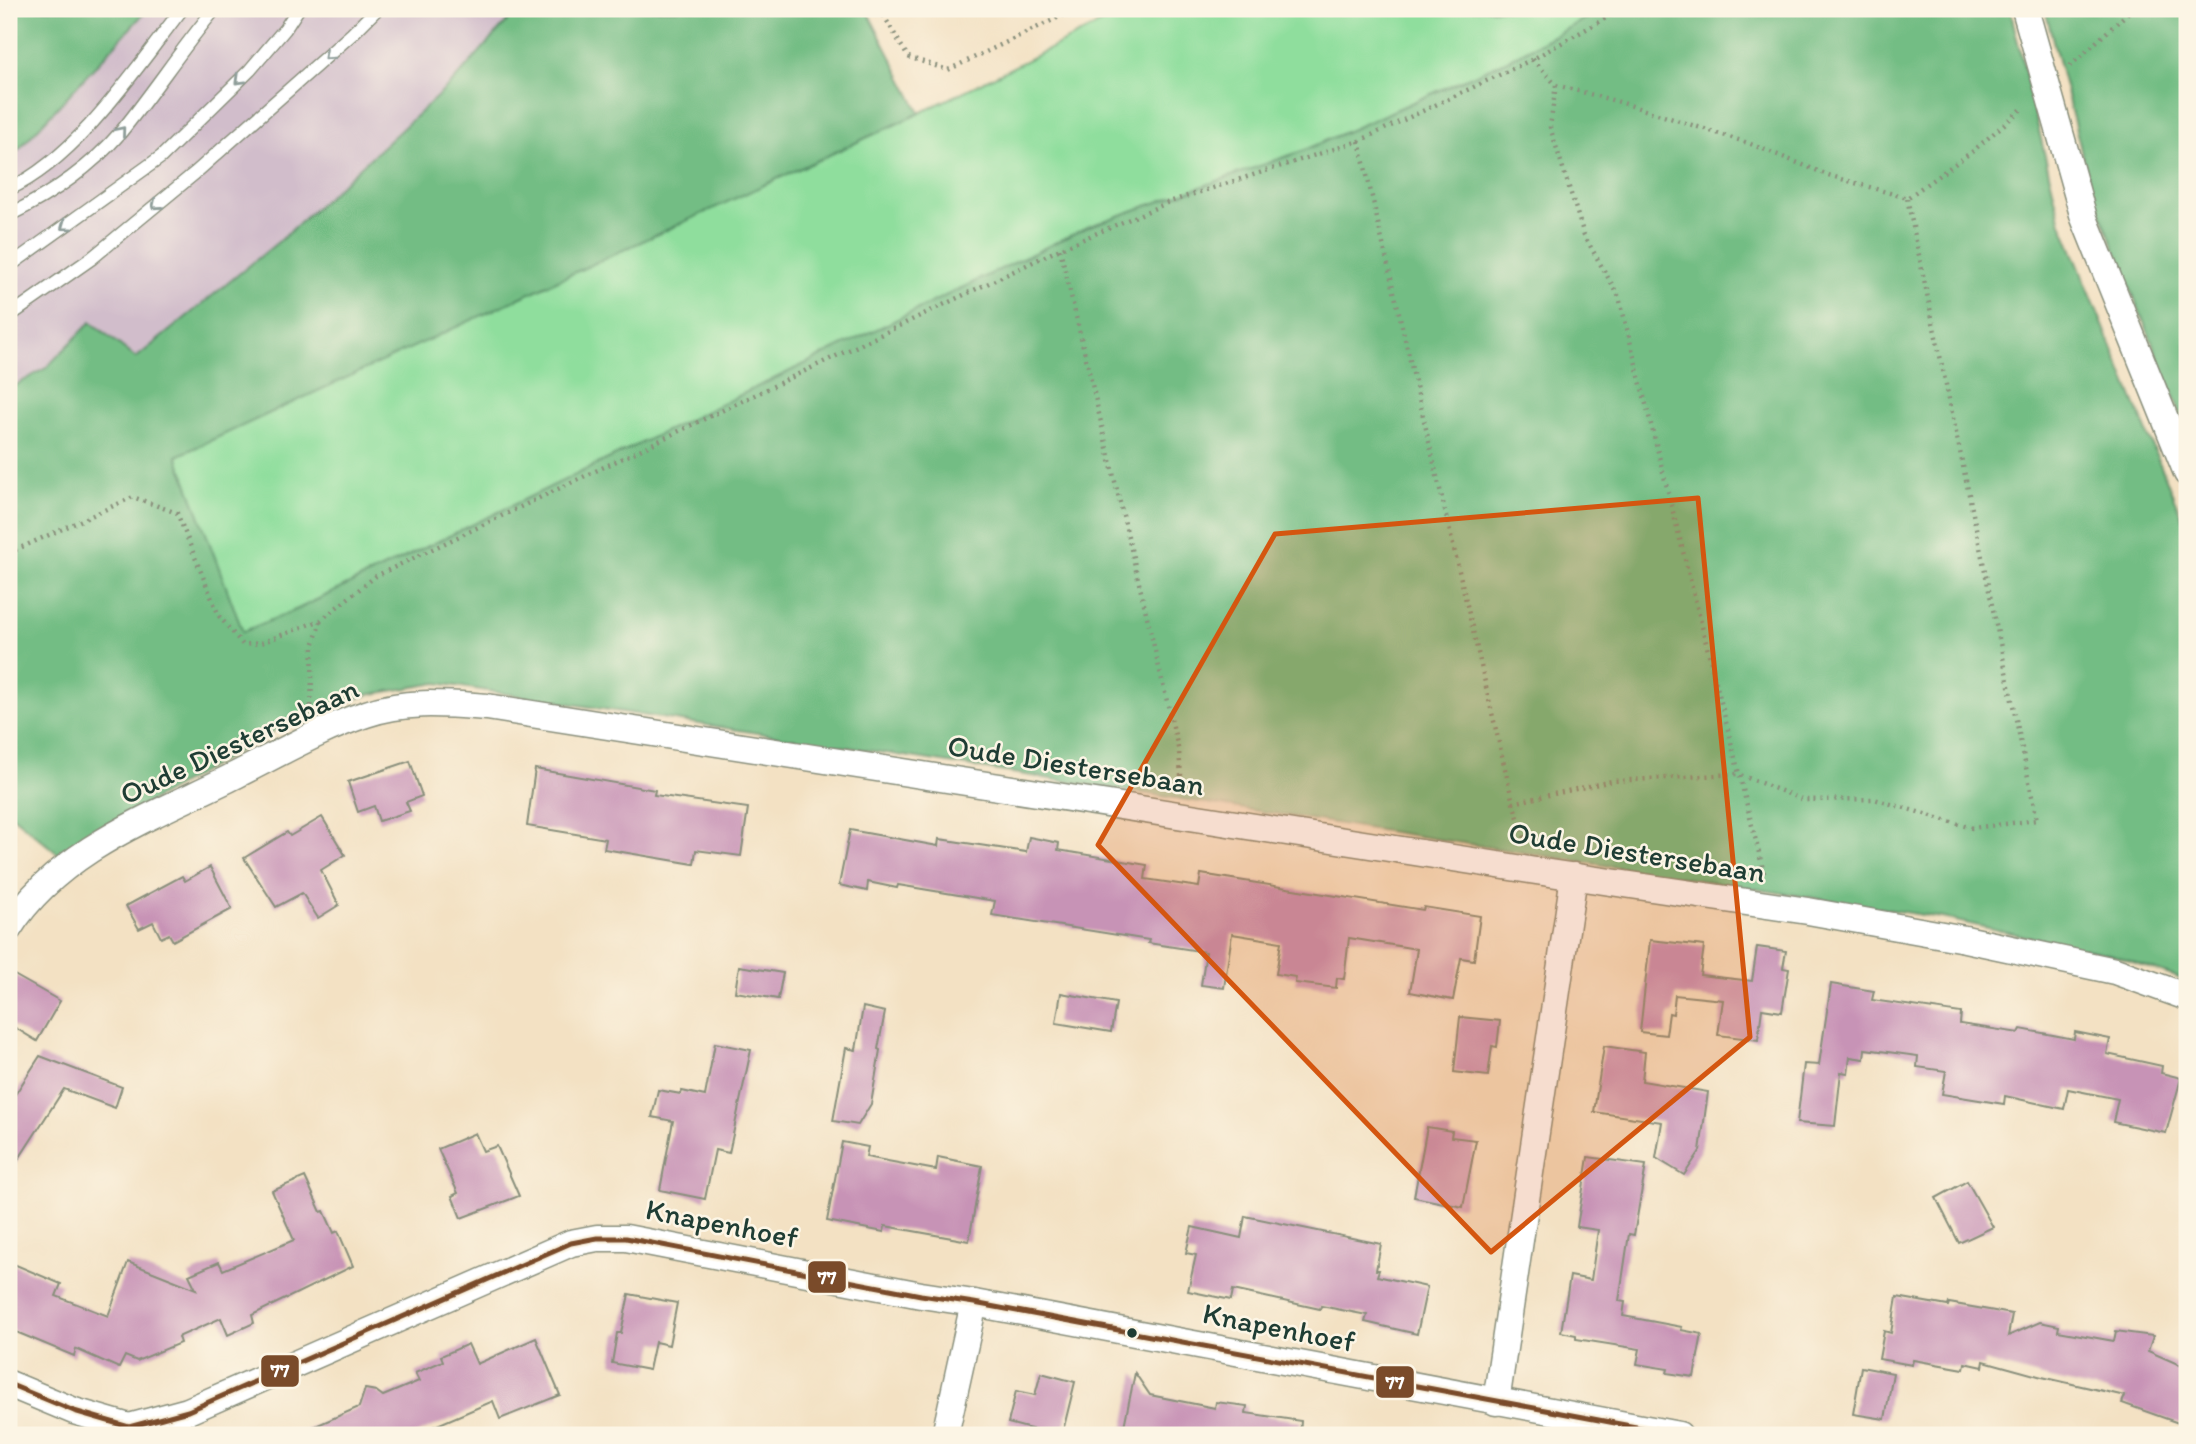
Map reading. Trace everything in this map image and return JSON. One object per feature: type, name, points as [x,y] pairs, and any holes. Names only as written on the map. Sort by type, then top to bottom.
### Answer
[{"type":"street","points":[[2025,9],[2084,218],[2187,472]]},
{"type":"street","name":"Oude Diestersebaan","points":[[9,928],[19,912],[59,872],[97,845],[310,738],[367,713],[421,702],[487,707],[1772,906],[1965,939],[2115,971],[2187,998]]},
{"type":"street","points":[[1496,1402],[1574,876]]},
{"type":"street","name":"Knapenhoef","points":[[9,1384],[128,1431],[188,1411],[571,1243],[597,1238],[626,1238],[908,1293],[974,1303],[1679,1435]]},
{"type":"street","points":[[945,1435],[974,1303]]},
{"type":"lane","points":[[9,189],[20,184],[62,152],[96,117],[182,9]]},
{"type":"lane","points":[[9,215],[44,198],[85,167],[119,134],[215,9]]},
{"type":"lane","points":[[9,266],[160,157],[250,70],[285,29],[298,9]]},
{"type":"lane","points":[[9,316],[92,258],[185,182],[377,9]]},
{"type":"path","points":[[880,9],[908,57],[948,70],[1076,9]]},
{"type":"path","points":[[9,553],[133,497],[177,513],[219,616],[243,645],[261,643],[321,620],[376,576],[1060,249],[1169,202],[1359,141],[1533,59],[1622,9]]},
{"type":"path","points":[[1907,198],[1973,151],[2132,9]]},
{"type":"path","points":[[1533,59],[1556,85],[1623,103],[1748,143],[1828,175],[1907,198]]},
{"type":"path","points":[[1556,85],[1550,127],[1584,235],[1619,297],[1772,906]]},
{"type":"path","points":[[1359,141],[1513,803],[1536,871]]},
{"type":"path","points":[[1513,803],[1612,781],[1738,774],[1804,800],[1874,799],[1972,828],[2037,820],[1907,198]]},
{"type":"path","points":[[1060,249],[1179,752],[1184,816]]},
{"type":"path","points":[[310,738],[313,646],[321,620]]},
{"type":"highlighted area","points":[[1698,498],[1750,1037],[1491,1252],[1098,845],[1275,534]]},
{"type":"shaded area","points":[[9,9],[857,9],[9,537]]},
{"type":"green space","points":[[9,9],[148,9],[9,160]]},
{"type":"green space","points":[[518,9],[866,9],[920,113],[177,456],[243,632],[298,609],[1090,226],[1305,150],[1506,61],[1604,9],[2010,9],[2061,223],[2187,530],[2187,981],[2113,955],[1942,918],[437,683],[367,695],[295,719],[58,854],[9,813],[9,389],[46,368],[91,322],[136,358],[283,238],[453,82]]},
{"type":"green space","points":[[1130,9],[1604,9],[1506,61],[1305,150],[1090,226],[298,609],[242,632],[177,456],[920,113]]},
{"type":"green space","points":[[2045,9],[2187,9],[2187,430],[2091,189]]},
{"type":"building","points":[[410,761],[422,796],[406,802],[410,811],[379,821],[374,806],[358,812],[348,782]]},
{"type":"building","points":[[535,769],[655,790],[654,795],[748,808],[741,856],[696,850],[694,864],[604,849],[606,839],[527,826]]},
{"type":"building","points":[[322,817],[345,855],[321,870],[339,905],[318,918],[302,893],[276,907],[244,858],[287,832],[290,836]]},
{"type":"building","points":[[850,830],[938,846],[939,839],[1026,852],[1029,837],[1059,843],[1058,850],[1147,865],[1145,879],[1199,887],[1201,874],[1423,910],[1424,907],[1480,916],[1474,960],[1461,958],[1453,1000],[1410,992],[1417,949],[1349,938],[1344,979],[1337,978],[1336,988],[1295,983],[1296,977],[1276,974],[1281,942],[1232,934],[1224,988],[1201,985],[1206,952],[1148,943],[1149,940],[992,915],[995,901],[898,885],[897,888],[868,882],[867,891],[839,885]]},
{"type":"building","points":[[210,867],[232,909],[173,941],[169,934],[161,938],[153,922],[139,929],[126,906],[182,876],[185,881]]},
{"type":"building","points":[[1650,940],[1704,946],[1700,975],[1752,981],[1757,947],[1786,951],[1783,968],[1789,969],[1782,1012],[1762,1009],[1758,1040],[1718,1035],[1723,1000],[1675,995],[1673,1014],[1669,1013],[1666,1035],[1640,1032]]},
{"type":"building","points":[[739,966],[783,973],[778,999],[735,992]]},
{"type":"building","points":[[9,972],[60,1001],[37,1041],[9,1024]]},
{"type":"building","points":[[1831,984],[1874,991],[1872,1000],[1961,1013],[1960,1024],[2019,1033],[2021,1029],[2074,1039],[2075,1032],[2110,1039],[2107,1054],[2162,1066],[2161,1073],[2181,1078],[2166,1133],[2113,1122],[2118,1099],[2068,1089],[2064,1109],[2005,1096],[2004,1104],[1942,1094],[1946,1071],[1917,1067],[1918,1056],[1865,1049],[1864,1059],[1850,1057],[1848,1073],[1841,1072],[1835,1126],[1797,1123],[1804,1064],[1819,1065]]},
{"type":"building","points":[[1061,993],[1116,1003],[1111,1032],[1056,1023]]},
{"type":"building","points":[[863,1007],[885,1012],[871,1104],[858,1125],[833,1121],[846,1048],[856,1050]]},
{"type":"building","points":[[1460,1017],[1500,1021],[1497,1047],[1492,1046],[1488,1076],[1454,1072]]},
{"type":"building","points":[[715,1043],[751,1050],[729,1153],[715,1150],[705,1199],[660,1190],[673,1121],[652,1117],[658,1090],[705,1096]]},
{"type":"building","points":[[1604,1046],[1645,1052],[1642,1081],[1708,1092],[1700,1151],[1684,1175],[1656,1158],[1662,1122],[1594,1112]]},
{"type":"building","points":[[40,1056],[122,1087],[115,1108],[64,1089],[9,1174],[9,1104]]},
{"type":"building","points":[[1427,1127],[1452,1131],[1451,1137],[1476,1140],[1463,1207],[1414,1197]]},
{"type":"building","points":[[475,1133],[483,1151],[497,1146],[519,1196],[461,1218],[452,1196],[458,1193],[438,1149]]},
{"type":"building","points":[[842,1142],[868,1147],[866,1157],[936,1170],[938,1157],[982,1166],[969,1241],[885,1226],[884,1232],[827,1221]]},
{"type":"building","points":[[1588,1157],[1646,1165],[1634,1235],[1629,1234],[1619,1301],[1625,1302],[1623,1316],[1682,1327],[1681,1330],[1702,1334],[1694,1377],[1667,1373],[1668,1369],[1637,1364],[1640,1349],[1576,1339],[1576,1335],[1561,1332],[1570,1276],[1591,1280],[1598,1230],[1577,1227]]},
{"type":"building","points":[[305,1177],[321,1212],[324,1211],[334,1233],[338,1231],[353,1266],[252,1315],[254,1323],[228,1335],[221,1318],[178,1337],[180,1343],[137,1361],[125,1356],[119,1368],[76,1349],[74,1356],[9,1329],[9,1262],[61,1284],[56,1296],[108,1316],[128,1262],[196,1289],[189,1275],[219,1262],[223,1270],[294,1240],[272,1191]]},
{"type":"building","points":[[1967,1181],[1993,1227],[1959,1243],[1936,1198]]},
{"type":"building","points":[[1245,1216],[1381,1244],[1377,1276],[1427,1287],[1417,1334],[1365,1322],[1367,1315],[1321,1306],[1320,1309],[1233,1290],[1231,1300],[1188,1291],[1196,1255],[1186,1253],[1192,1227],[1241,1238]]},
{"type":"building","points":[[629,1294],[677,1303],[669,1345],[655,1342],[649,1370],[612,1363],[617,1333],[621,1333]]},
{"type":"building","points":[[1897,1297],[2012,1314],[2008,1336],[2040,1322],[2059,1326],[2058,1331],[2114,1341],[2116,1331],[2153,1336],[2148,1351],[2187,1368],[2187,1426],[2122,1403],[2125,1396],[1984,1361],[1983,1367],[1965,1363],[1964,1369],[1913,1360],[1912,1365],[1879,1359],[1884,1331],[1891,1333]]},
{"type":"building","points":[[536,1338],[560,1395],[500,1419],[493,1401],[414,1435],[295,1435],[359,1407],[365,1389],[376,1391],[383,1396],[419,1381],[415,1373],[443,1361],[441,1356],[468,1344],[477,1364]]},
{"type":"building","points":[[1861,1367],[1893,1373],[1885,1419],[1853,1414]]},
{"type":"building","points":[[1041,1373],[1075,1382],[1062,1435],[1008,1423],[1016,1391],[1035,1395]]},
{"type":"building","points":[[1135,1373],[1150,1395],[1215,1408],[1216,1402],[1247,1406],[1246,1413],[1301,1421],[1300,1435],[1147,1435],[1123,1431]]},
{"type":"transit line","name":"77","points":[[9,1384],[74,1411],[129,1427],[188,1411],[571,1243],[597,1238],[626,1238],[1679,1435]]}]
